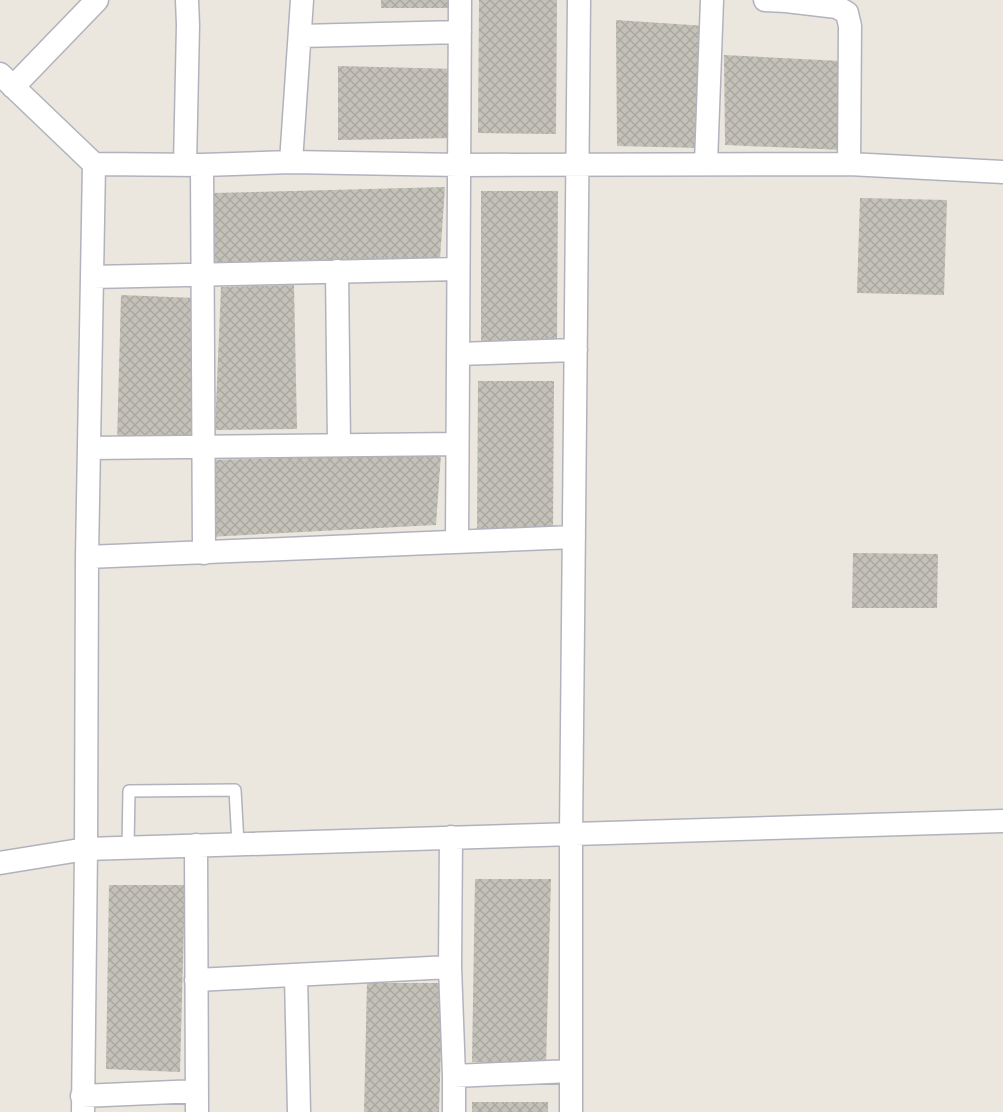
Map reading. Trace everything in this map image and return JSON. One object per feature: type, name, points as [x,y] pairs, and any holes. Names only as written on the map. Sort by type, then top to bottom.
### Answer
[{"type":"street","points":[[98,0],[7,80],[94,164],[194,165],[291,162],[459,165],[850,164],[1003,172]]},
{"type":"street","points":[[187,0],[194,165],[203,274],[204,552]]},
{"type":"street","points":[[291,162],[302,0]]},
{"type":"street","points":[[457,542],[460,0]]},
{"type":"street","points":[[571,1112],[571,834],[579,0]]},
{"type":"street","points":[[706,163],[712,0]]},
{"type":"street","points":[[765,0],[786,0],[837,7],[847,13],[850,26],[850,164]]},
{"type":"street","points":[[301,36],[460,32]]},
{"type":"street","points":[[94,164],[89,448],[83,1104],[197,1102],[196,845]]},
{"type":"street","points":[[92,277],[458,268]]},
{"type":"street","points":[[337,271],[339,446]]},
{"type":"street","points":[[458,354],[576,350]]},
{"type":"street","points":[[89,448],[457,444]]},
{"type":"street","points":[[88,557],[574,538]]},
{"type":"street","points":[[0,863],[86,848],[1003,821]]},
{"type":"street","points":[[452,837],[450,967],[454,1112]]},
{"type":"street","points":[[196,980],[450,967]]},
{"type":"street","points":[[296,975],[299,1112]]},
{"type":"street","points":[[454,1076],[571,1071]]},
{"type":"lane","points":[[128,847],[129,790],[235,790],[238,844]]},
{"type":"building","points":[[381,0],[454,0],[454,8],[381,8]]},
{"type":"building","points":[[479,0],[557,0],[556,134],[478,133]]},
{"type":"building","points":[[616,20],[706,26],[700,148],[617,146]]},
{"type":"building","points":[[724,55],[841,61],[843,150],[725,145]]},
{"type":"building","points":[[338,66],[458,69],[459,138],[338,140]]},
{"type":"building","points":[[445,187],[440,259],[213,271],[213,193]]},
{"type":"building","points":[[481,191],[558,191],[557,342],[481,342]]},
{"type":"building","points":[[860,198],[947,200],[944,295],[857,293]]},
{"type":"building","points":[[294,285],[297,429],[215,430],[221,287]]},
{"type":"building","points":[[121,295],[195,298],[191,439],[117,442]]},
{"type":"building","points":[[478,381],[554,381],[553,532],[477,532]]},
{"type":"building","points":[[441,454],[436,525],[209,537],[208,460]]},
{"type":"building","points":[[853,553],[938,554],[937,608],[852,608]]},
{"type":"building","points":[[475,879],[551,879],[546,1065],[472,1062]]},
{"type":"building","points":[[109,885],[185,885],[180,1072],[106,1069]]},
{"type":"building","points":[[367,983],[443,983],[439,1112],[364,1112]]},
{"type":"building","points":[[472,1102],[548,1102],[548,1112],[472,1112]]}]
